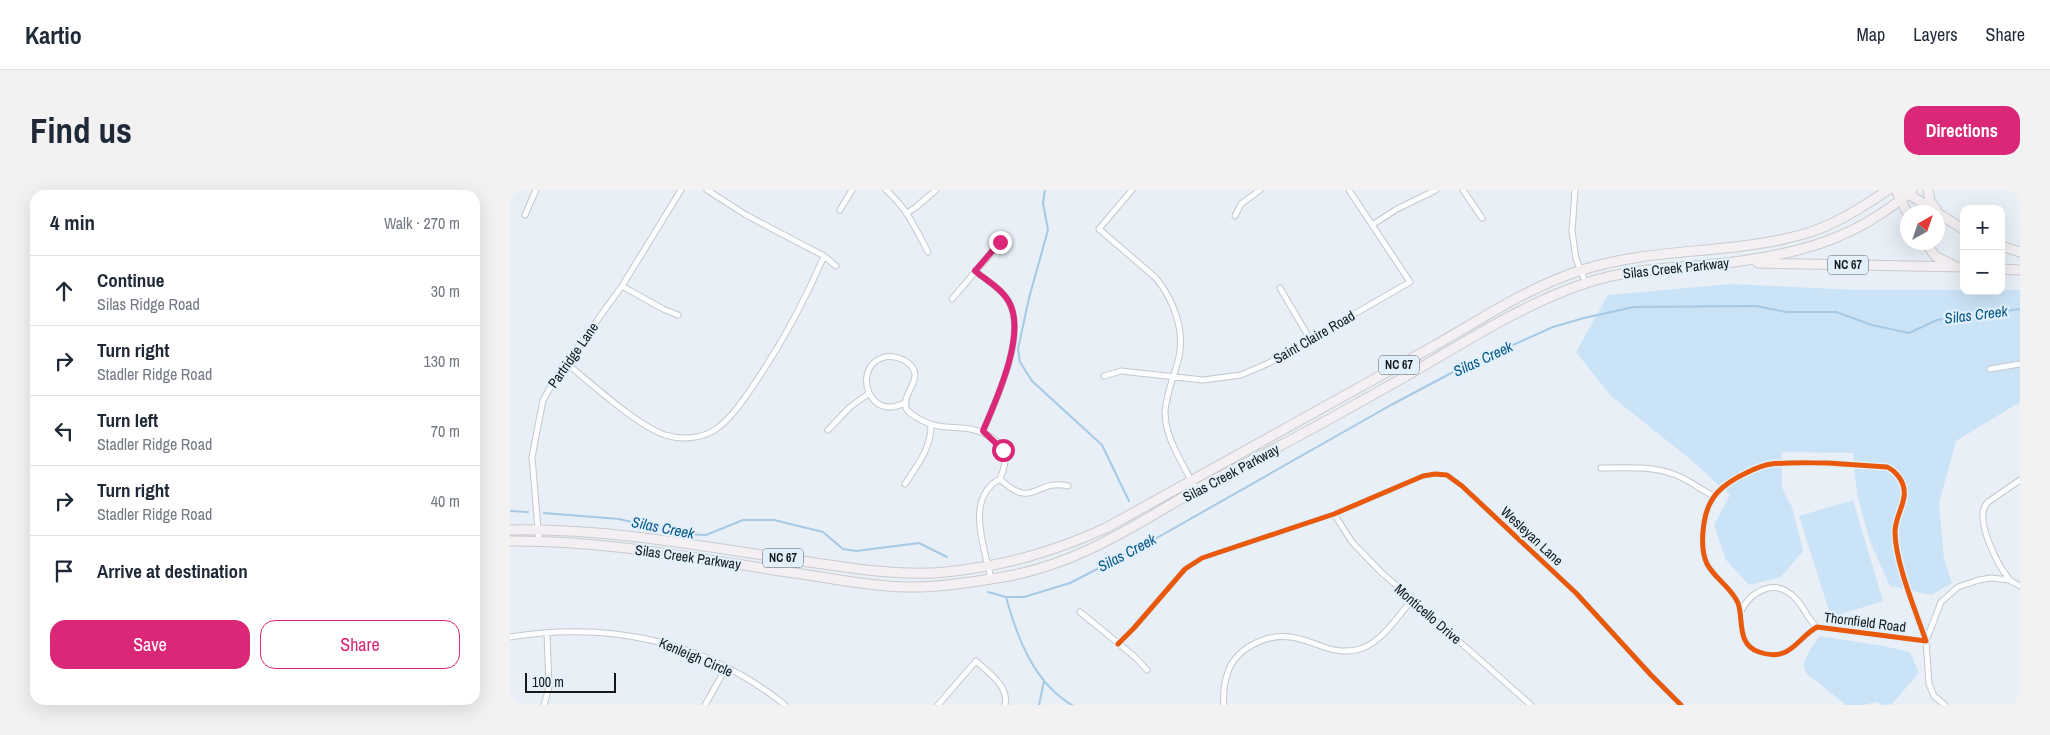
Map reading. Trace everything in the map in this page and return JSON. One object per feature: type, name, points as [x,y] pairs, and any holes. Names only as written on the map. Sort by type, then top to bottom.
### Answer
[{"type":"main road","name":"Silas Creek Parkway","points":[[510,530],[537,529],[653,538],[860,569],[903,573],[946,572],[1028,558],[1068,545],[1106,528],[1516,299],[1581,270],[1626,259],[1662,253],[1768,243],[1801,235],[1833,223],[1863,207],[1888,190]]},
{"type":"main road","points":[[1896,190],[1902,205]]},
{"type":"main road","points":[[1928,190],[1930,201],[1933,205]]},
{"type":"main road","name":"Silas Creek Parkway","points":[[510,541],[539,541],[656,552],[874,584],[917,587],[990,579],[1055,565],[1138,526],[1196,490],[1279,447],[1502,322],[1554,296],[1586,283],[1643,269],[1732,262],[1797,252],[1867,224],[1900,201],[1907,191]]},
{"type":"main road","points":[[1907,191],[1927,205]]},
{"type":"main road","points":[[1945,217],[1960,227]]},
{"type":"main road","points":[[2005,247],[2020,252]]},
{"type":"main road","points":[[1931,250],[1943,261],[1960,267]]},
{"type":"main road","name":"NC 67","points":[[1732,262],[1960,267]]},
{"type":"main road","points":[[2005,269],[2020,270]]},
{"type":"street","points":[[525,215],[536,190]]},
{"type":"street","name":"Partridge Lane","points":[[539,541],[533,448],[543,400],[566,363],[622,286],[681,190]]},
{"type":"street","points":[[707,190],[746,214],[824,256],[836,266]]},
{"type":"street","points":[[840,210],[852,190]]},
{"type":"street","points":[[886,190],[898,200],[907,213],[928,252]]},
{"type":"street","points":[[907,213],[936,190]]},
{"type":"street","points":[[1132,190],[1099,229],[1156,278],[1168,294],[1178,320],[1181,342],[1179,358],[1172,377],[1165,413],[1167,428],[1196,490]]},
{"type":"street","points":[[1236,216],[1241,204],[1260,190]]},
{"type":"street","name":"Saint Claire Road","points":[[1104,376],[1121,371],[1214,380],[1241,375],[1269,363],[1410,282],[1349,190]]},
{"type":"street","points":[[1372,225],[1397,209],[1436,190]]},
{"type":"street","points":[[1463,190],[1482,218]]},
{"type":"street","points":[[1575,190],[1572,231],[1576,258],[1586,283]]},
{"type":"street","points":[[952,298],[1000,242]]},
{"type":"street","points":[[566,363],[657,432],[682,438],[709,433],[717,429],[734,412],[771,359],[803,304],[824,256]]},
{"type":"street","points":[[975,271],[1006,298],[1013,316],[1009,365],[983,431]]},
{"type":"street","points":[[622,286],[662,309],[678,315]]},
{"type":"street","points":[[1280,288],[1310,339]]},
{"type":"street","points":[[906,402],[897,408],[884,407],[868,394],[866,378],[873,363],[885,357],[899,358],[908,364],[915,376],[913,387],[906,402],[906,408],[910,412],[931,426],[983,431],[1000,446],[1005,455],[1005,466],[1000,479],[992,483],[979,511],[979,525],[990,579]]},
{"type":"street","points":[[1990,369],[2020,364]]},
{"type":"street","points":[[828,430],[850,407],[868,394]]},
{"type":"street","points":[[905,484],[926,450],[930,439],[931,426]]},
{"type":"street","name":"Thornfield Road","points":[[1740,613],[1746,602],[1755,593],[1764,588],[1775,588],[1793,596],[1803,607],[1808,619],[1817,627],[1926,641],[1898,555],[1894,530],[1903,504],[1905,490],[1902,482],[1891,469],[1872,465],[1770,464],[1727,483],[1714,496],[1705,519],[1702,536],[1704,552],[1712,570],[1735,597],[1745,641],[1755,650],[1768,654],[1788,652],[1817,627]]},
{"type":"street","points":[[1600,468],[1647,468],[1664,471],[1692,483],[1714,496]]},
{"type":"street","name":"Wesleyan Lane","points":[[1118,644],[1185,569],[1202,558],[1334,514],[1423,476],[1435,474],[1446,476],[1462,486],[1576,593],[1681,705]]},
{"type":"street","points":[[1000,479],[1014,492],[1022,494],[1054,485],[1068,486]]},
{"type":"street","points":[[2009,580],[2000,568],[1984,526],[1982,513],[1984,506],[1988,502],[2020,480]]},
{"type":"street","name":"Monticello Drive","points":[[1334,514],[1358,548],[1381,572],[1531,705]]},
{"type":"street","points":[[1945,705],[1934,696],[1929,684],[1926,641],[1939,606],[1953,590],[1964,584],[1986,578],[2009,580],[2020,586]]},
{"type":"street","points":[[1224,705],[1227,673],[1247,647],[1272,636],[1291,636],[1311,642],[1324,649],[1345,652],[1362,649],[1383,634],[1412,600]]},
{"type":"street","points":[[1080,612],[1135,657],[1147,670]]},
{"type":"street","name":"Kenleigh Circle","points":[[510,637],[547,633],[585,632],[640,637],[672,645],[726,668],[758,686],[785,705]]},
{"type":"street","points":[[544,705],[549,687],[547,633]]},
{"type":"street","points":[[938,705],[976,661],[1000,684],[1005,694],[1005,705]]},
{"type":"street","points":[[705,705],[726,668]]},
{"type":"shaded area","points":[[1731,284],[1858,290],[1960,290],[1960,295],[2005,295],[2005,290],[2020,290],[2020,402],[1956,441],[1939,503],[1944,559],[1952,583],[1931,595],[1890,586],[1870,542],[1857,494],[1853,453],[1782,452],[1782,488],[1792,507],[1803,551],[1781,577],[1749,585],[1726,560],[1714,525],[1730,495],[1685,455],[1611,396],[1576,352],[1608,295]]},
{"type":"shaded area","points":[[1853,500],[1883,601],[1831,617],[1799,516]]},
{"type":"shaded area","points":[[1820,636],[1910,652],[1919,673],[1892,704],[1883,705],[1876,702],[1863,705],[1846,705],[1807,674],[1803,665],[1811,648]]},
{"type":"waterway","points":[[1045,190],[1043,203],[1048,230],[1029,298],[1018,349],[1020,362],[1032,381],[1102,445],[1129,501]]},
{"type":"waterway","name":"Silas Creek","points":[[988,592],[1006,597],[1024,597],[1070,583],[1155,539],[1391,405],[1457,370],[1553,327],[1584,318],[1634,307],[1756,306],[1786,312],[1836,312],[1872,325],[1909,333],[1937,320],[2020,309]]},
{"type":"waterway","name":"Silas Creek","points":[[510,511],[528,512]]},
{"type":"waterway","name":"Silas Creek","points":[[544,513],[619,519],[681,534],[706,535],[743,520],[774,520],[823,532],[843,549],[856,551],[919,543],[947,557]]},
{"type":"waterway","points":[[1006,597],[1022,643],[1037,672],[1059,696],[1072,705]]},
{"type":"waterway","points":[[1039,705],[1044,681]]},
{"type":"cycle path","points":[[1785,463],[1828,463],[1887,467],[1899,477],[1903,484],[1904,498],[1895,532],[1898,558],[1926,641],[1817,627],[1792,648],[1778,654],[1770,655],[1759,652],[1747,643],[1742,631],[1738,603],[1731,592],[1710,569],[1705,559],[1703,533],[1709,505],[1718,492],[1730,482],[1762,466],[1785,463]]},
{"type":"cycle path","points":[[1118,644],[1185,569],[1202,558],[1334,514],[1423,476],[1447,475],[1462,486],[1576,593],[1681,705]]},
{"type":"route","points":[[1000,242],[975,271],[1006,298],[1013,316],[1014,326],[1009,365],[983,431],[1003,450]]}]
